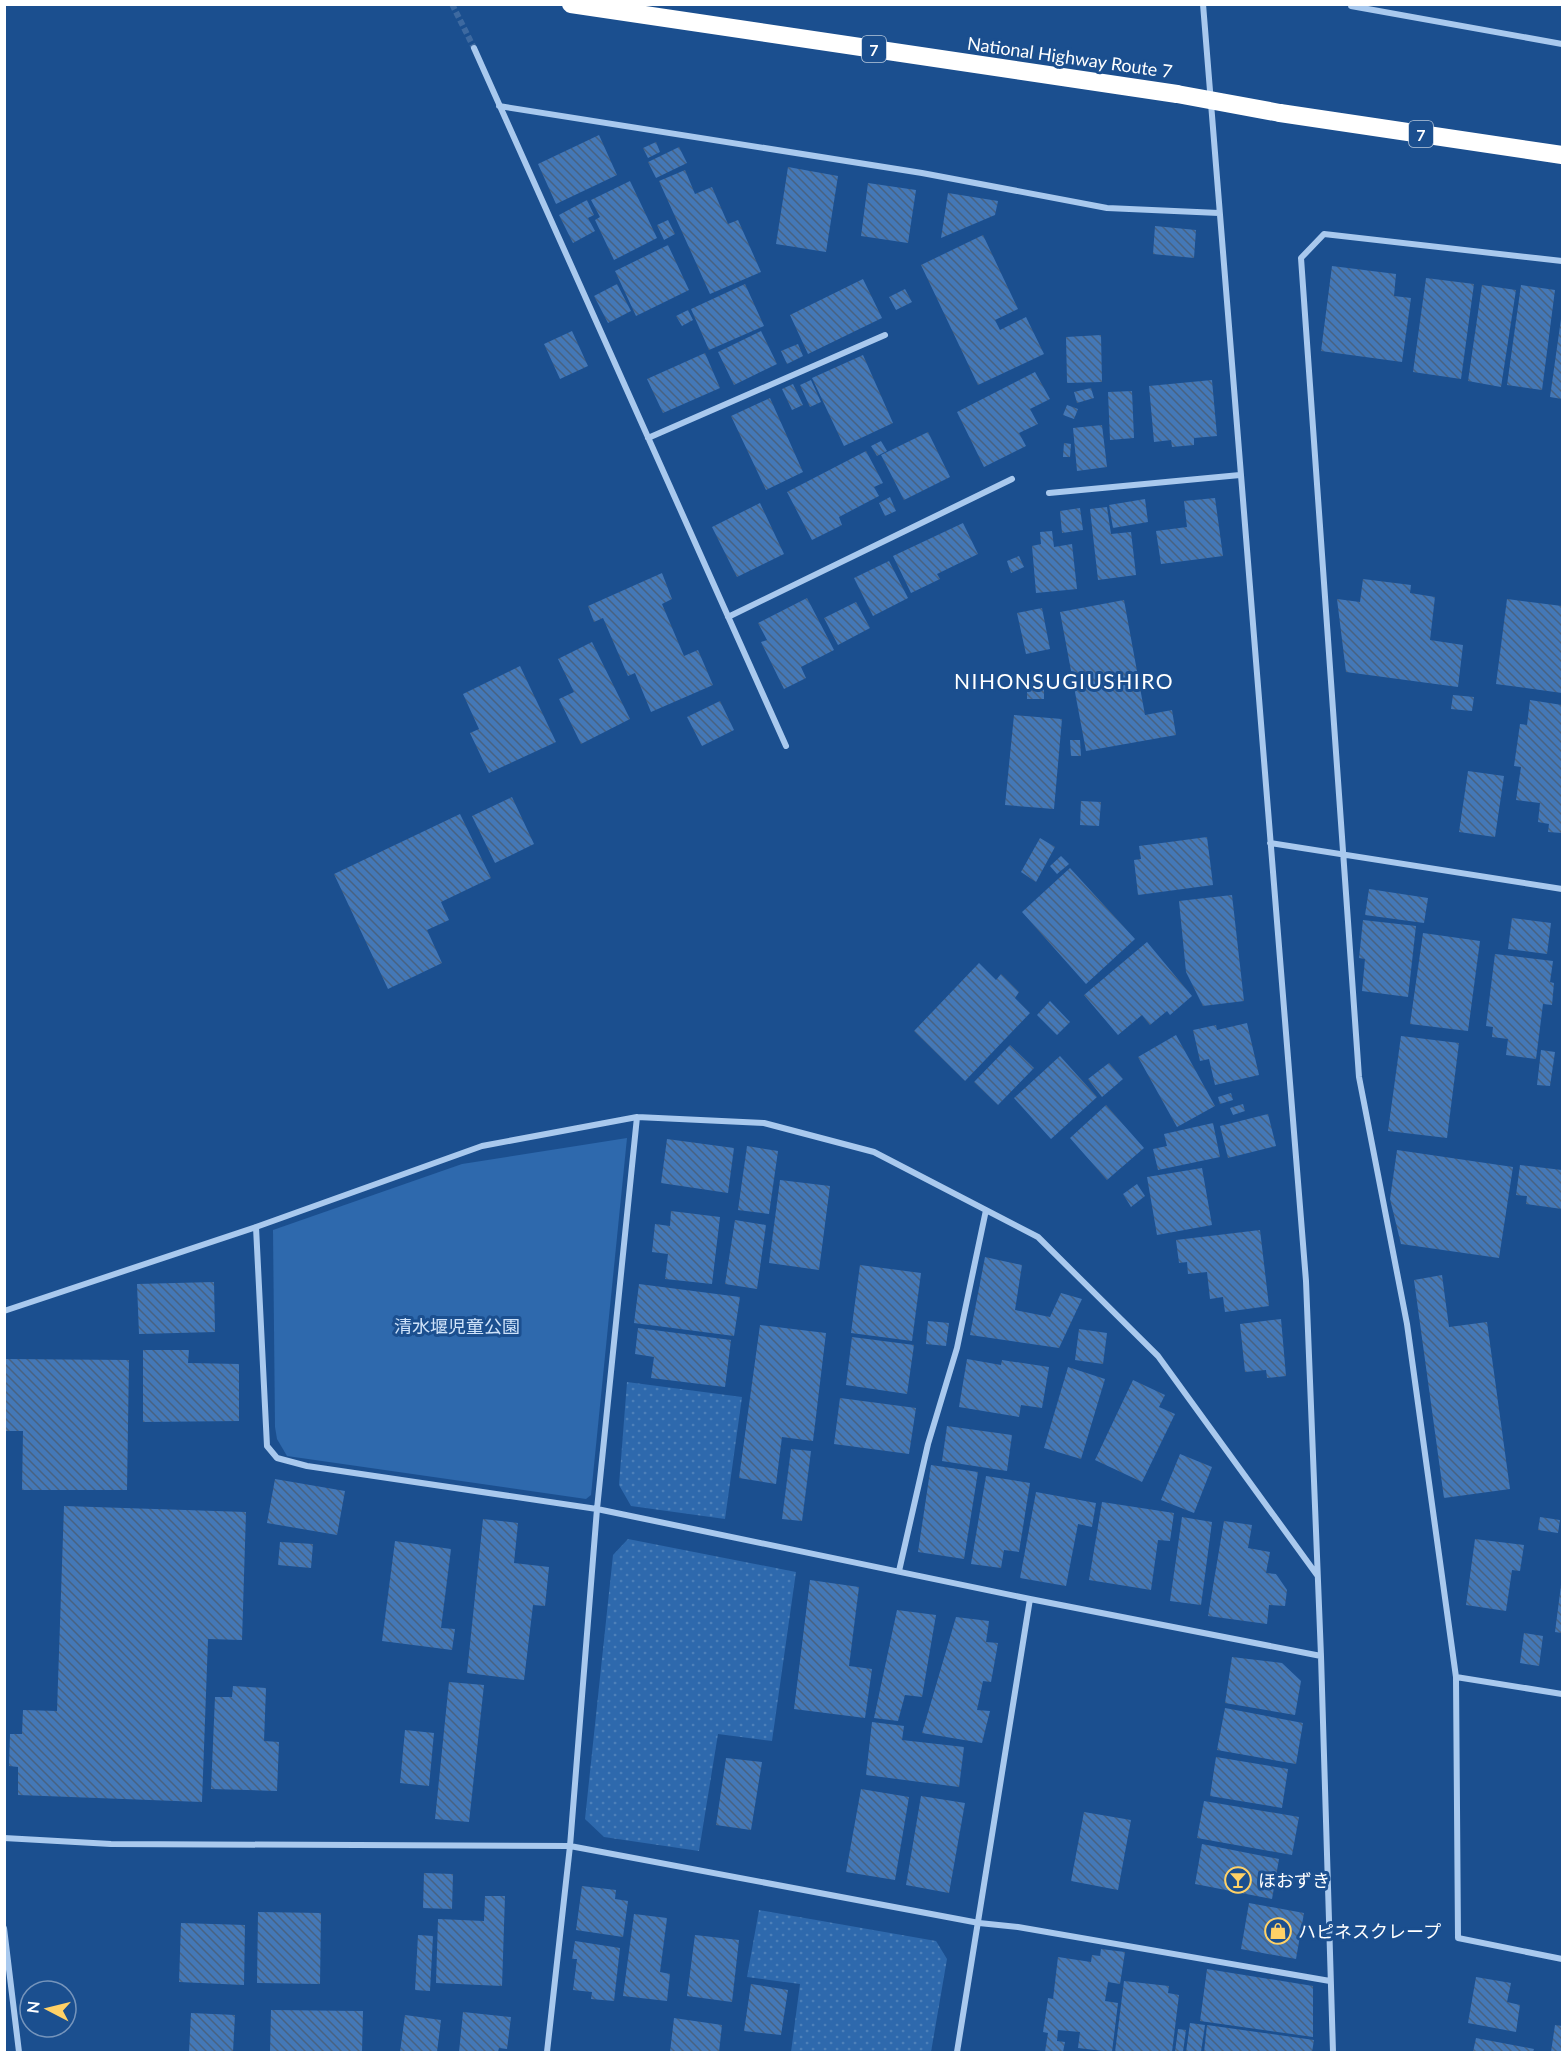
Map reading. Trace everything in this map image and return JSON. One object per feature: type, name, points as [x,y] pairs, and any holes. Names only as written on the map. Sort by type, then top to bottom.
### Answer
[{"type":"highway","name":"National Highway Route 7","points":[[571,4],[1563,154]]},
{"type":"street","points":[[1203,4],[1306,1281],[1321,1656],[1333,2052]]},
{"type":"street","points":[[1351,4],[1351,6],[1563,44]]},
{"type":"street","points":[[474,48],[786,746]]},
{"type":"street","points":[[500,106],[922,172],[1107,208],[1219,213]]},
{"type":"street","points":[[1563,261],[1324,234],[1301,258],[1359,1077],[1407,1324],[1456,1677],[1458,1938],[1563,1959]]},
{"type":"street","points":[[648,438],[885,335]]},
{"type":"street","points":[[1048,493],[1240,475]]},
{"type":"street","points":[[728,617],[1012,479]]},
{"type":"street","points":[[1270,843],[1563,889]]},
{"type":"street","points":[[4,1311],[256,1227],[482,1146],[637,1117],[764,1123],[874,1152],[1038,1237],[1158,1356],[1318,1575]]},
{"type":"street","points":[[547,2052],[570,1846],[597,1509],[637,1117]]},
{"type":"street","points":[[899,1571],[928,1444],[957,1348],[986,1210]]},
{"type":"street","points":[[256,1227],[267,1446],[277,1458],[306,1466],[597,1509],[1030,1599],[1321,1656]]},
{"type":"street","points":[[957,2052],[1030,1599]]},
{"type":"street","points":[[1456,1677],[1563,1694]]},
{"type":"street","points":[[4,1838],[111,1844],[570,1846],[979,1923],[1018,1927],[1330,1980]]},
{"type":"street","points":[[4,1928],[19,2052]]},
{"type":"green space","name":"清水堰児童公園","points":[[627,1138],[591,1495],[586,1499],[287,1456],[277,1439],[275,1427],[273,1230],[462,1164]]},
{"type":"green space","points":[[627,1382],[742,1397],[725,1519],[631,1506],[619,1485]]},
{"type":"green space","points":[[628,1539],[796,1572],[772,1741],[718,1734],[699,1851],[604,1837],[585,1819],[613,1555]]},
{"type":"green space","points":[[759,1910],[936,1941],[947,1959],[931,2052],[791,2052],[800,1984],[747,1977]]},
{"type":"building","points":[[599,135],[617,175],[556,204],[538,164]]},
{"type":"building","points":[[656,142],[660,152],[648,158],[643,148]]},
{"type":"building","points":[[679,147],[687,163],[656,178],[648,162]]},
{"type":"building","points":[[788,167],[838,176],[826,252],[776,244]]},
{"type":"building","points":[[685,170],[695,194],[712,187],[728,224],[738,220],[761,272],[710,294],[659,181]]},
{"type":"building","points":[[630,181],[657,238],[614,260],[595,220],[600,217],[591,200]]},
{"type":"building","points":[[868,183],[916,190],[908,243],[861,236]]},
{"type":"building","points":[[948,193],[998,201],[995,215],[941,238]]},
{"type":"building","points":[[587,200],[594,215],[588,218],[595,231],[573,243],[559,215]]},
{"type":"building","points":[[668,220],[675,234],[664,240],[657,225]]},
{"type":"building","points":[[1155,226],[1196,230],[1194,258],[1153,254]]},
{"type":"building","points":[[983,235],[1018,309],[995,320],[1000,330],[1026,317],[1044,354],[978,385],[921,265]]},
{"type":"building","points":[[668,245],[689,290],[636,316],[615,271]]},
{"type":"building","points":[[1332,266],[1396,274],[1394,296],[1411,298],[1402,362],[1321,351]]},
{"type":"building","points":[[1426,278],[1474,284],[1461,379],[1413,372]]},
{"type":"building","points":[[863,279],[882,318],[808,354],[790,315]]},
{"type":"building","points":[[617,284],[631,311],[608,323],[594,296]]},
{"type":"building","points":[[745,284],[764,326],[709,350],[691,309]]},
{"type":"building","points":[[1482,285],[1516,290],[1501,387],[1468,381]]},
{"type":"building","points":[[1521,285],[1555,290],[1542,390],[1507,385]]},
{"type":"building","points":[[905,289],[912,302],[896,310],[889,297]]},
{"type":"building","points":[[688,310],[693,320],[682,326],[676,316]]},
{"type":"building","points":[[1562,319],[1562,399],[1550,397]]},
{"type":"building","points":[[572,331],[588,366],[560,379],[544,344]]},
{"type":"building","points":[[761,331],[777,364],[734,385],[718,352]]},
{"type":"building","points":[[1101,335],[1102,382],[1067,383],[1066,337]]},
{"type":"building","points":[[798,344],[803,356],[787,364],[781,351]]},
{"type":"building","points":[[705,353],[720,388],[663,413],[647,379]]},
{"type":"building","points":[[863,355],[893,423],[844,446],[812,378]]},
{"type":"building","points":[[1035,372],[1050,399],[1030,409],[1038,424],[1019,433],[1026,446],[984,467],[957,412]]},
{"type":"building","points":[[811,380],[821,402],[810,407],[800,385]]},
{"type":"building","points":[[1212,380],[1217,436],[1194,438],[1194,445],[1172,447],[1171,440],[1154,442],[1149,386]]},
{"type":"building","points":[[793,384],[803,405],[792,410],[782,389]]},
{"type":"building","points":[[1091,388],[1094,398],[1077,403],[1074,392]]},
{"type":"building","points":[[1132,391],[1134,438],[1110,440],[1108,392]]},
{"type":"building","points":[[770,398],[803,472],[766,490],[731,416]]},
{"type":"building","points":[[1067,405],[1078,409],[1074,419],[1063,415]]},
{"type":"building","points":[[1102,425],[1107,467],[1077,471],[1073,428]]},
{"type":"building","points":[[928,432],[950,477],[904,500],[881,455]]},
{"type":"building","points":[[881,441],[887,451],[877,456],[871,446]]},
{"type":"building","points":[[1064,443],[1071,444],[1070,457],[1063,457]]},
{"type":"building","points":[[866,451],[883,483],[874,487],[879,496],[839,517],[842,525],[812,540],[787,492]]},
{"type":"building","points":[[890,497],[896,511],[885,516],[879,503]]},
{"type":"building","points":[[1215,498],[1223,556],[1161,564],[1156,531],[1187,527],[1184,501]]},
{"type":"building","points":[[1145,499],[1148,522],[1113,528],[1109,505]]},
{"type":"building","points":[[760,503],[784,554],[737,577],[712,527]]},
{"type":"building","points":[[1107,507],[1111,534],[1131,532],[1136,575],[1098,580],[1090,509]]},
{"type":"building","points":[[1080,508],[1083,530],[1062,533],[1060,511]]},
{"type":"building","points":[[963,523],[978,554],[937,574],[940,579],[911,593],[893,556]]},
{"type":"building","points":[[1052,531],[1054,547],[1072,544],[1077,589],[1036,593],[1032,546],[1041,544],[1040,532]]},
{"type":"building","points":[[1019,556],[1024,567],[1011,573],[1007,561]]},
{"type":"building","points":[[889,561],[908,598],[873,616],[854,578]]},
{"type":"building","points":[[662,573],[672,599],[662,604],[684,656],[698,650],[713,685],[651,712],[635,673],[628,676],[603,618],[594,622],[588,606]]},
{"type":"building","points":[[1363,579],[1411,585],[1410,593],[1435,597],[1430,640],[1463,645],[1458,687],[1346,672],[1337,599],[1360,602]]},
{"type":"building","points":[[807,598],[834,650],[801,667],[806,678],[784,689],[761,642],[767,640],[758,623]]},
{"type":"building","points":[[1507,599],[1562,606],[1562,693],[1496,684]]},
{"type":"building","points":[[1124,600],[1145,715],[1172,710],[1176,735],[1086,751],[1060,612]]},
{"type":"building","points":[[856,602],[870,628],[838,645],[824,618]]},
{"type":"building","points":[[1042,608],[1050,649],[1026,654],[1017,613]]},
{"type":"building","points":[[592,642],[630,719],[581,744],[559,699],[574,692],[558,659]]},
{"type":"building","points":[[520,666],[556,742],[489,773],[470,733],[479,729],[463,694]]},
{"type":"building","points":[[1044,677],[1044,699],[1027,699],[1027,678]]},
{"type":"building","points":[[1453,695],[1474,697],[1472,711],[1451,709]]},
{"type":"building","points":[[1530,700],[1562,705],[1562,833],[1548,832],[1549,824],[1538,822],[1540,803],[1516,800],[1521,767],[1514,766],[1520,724],[1527,725]]},
{"type":"building","points":[[720,701],[734,730],[702,746],[687,717]]},
{"type":"building","points":[[1014,715],[1062,719],[1054,809],[1005,805]]},
{"type":"building","points":[[1070,740],[1080,740],[1081,756],[1071,756]]},
{"type":"building","points":[[1468,771],[1504,776],[1495,837],[1459,832]]},
{"type":"building","points":[[512,797],[534,844],[495,863],[472,816]]},
{"type":"building","points":[[1081,801],[1101,802],[1099,826],[1080,825]]},
{"type":"building","points":[[460,814],[491,878],[441,902],[449,920],[427,930],[442,963],[388,989],[334,874]]},
{"type":"building","points":[[1207,837],[1213,885],[1138,895],[1134,860],[1141,859],[1139,846]]},
{"type":"building","points":[[1040,838],[1055,847],[1036,882],[1021,872]]},
{"type":"building","points":[[1061,856],[1069,864],[1057,874],[1050,866]]},
{"type":"building","points":[[1070,868],[1135,939],[1086,984],[1022,912]]},
{"type":"building","points":[[1369,889],[1428,898],[1424,923],[1365,915]]},
{"type":"building","points":[[1232,895],[1244,1001],[1203,1006],[1186,972],[1179,901]]},
{"type":"building","points":[[1512,918],[1551,923],[1547,954],[1508,949]]},
{"type":"building","points":[[1363,920],[1416,926],[1408,997],[1362,991],[1365,959],[1359,958]]},
{"type":"building","points":[[1423,933],[1480,941],[1468,1031],[1410,1024]]},
{"type":"building","points":[[1147,942],[1192,996],[1170,1015],[1167,1011],[1150,1025],[1142,1015],[1118,1035],[1084,995]]},
{"type":"building","points":[[1495,954],[1553,961],[1550,982],[1554,983],[1552,1005],[1543,1004],[1536,1059],[1506,1055],[1508,1039],[1492,1037],[1493,1027],[1486,1026]]},
{"type":"building","points":[[979,963],[996,980],[1001,974],[1019,992],[1015,998],[1030,1013],[965,1081],[914,1031]]},
{"type":"building","points":[[1050,1001],[1070,1022],[1057,1035],[1037,1015]]},
{"type":"building","points":[[1247,1023],[1259,1075],[1215,1085],[1209,1059],[1200,1061],[1193,1030],[1216,1025],[1217,1030]]},
{"type":"building","points":[[1176,1035],[1215,1106],[1177,1127],[1138,1057]]},
{"type":"building","points":[[1401,1036],[1459,1043],[1447,1138],[1388,1131]]},
{"type":"building","points":[[1010,1045],[1034,1068],[998,1105],[974,1082]]},
{"type":"building","points":[[1541,1050],[1555,1052],[1550,1086],[1537,1085]]},
{"type":"building","points":[[1060,1056],[1097,1097],[1051,1139],[1014,1098]]},
{"type":"building","points":[[1109,1063],[1123,1079],[1102,1097],[1088,1079]]},
{"type":"building","points":[[1231,1093],[1233,1100],[1220,1104],[1218,1097]]},
{"type":"building","points":[[1243,1104],[1245,1111],[1233,1115],[1230,1108]]},
{"type":"building","points":[[1106,1105],[1144,1148],[1107,1180],[1070,1138]]},
{"type":"building","points":[[1268,1114],[1276,1146],[1228,1158],[1220,1126]]},
{"type":"building","points":[[1213,1123],[1220,1157],[1158,1170],[1153,1149],[1167,1146],[1164,1134]]},
{"type":"building","points":[[667,1139],[734,1148],[728,1193],[661,1183]]},
{"type":"building","points":[[747,1146],[778,1151],[769,1214],[738,1210]]},
{"type":"building","points":[[1397,1150],[1513,1167],[1499,1258],[1401,1244],[1390,1199]]},
{"type":"building","points":[[1520,1165],[1562,1170],[1562,1209],[1526,1204],[1527,1196],[1516,1195]]},
{"type":"building","points":[[1202,1168],[1212,1225],[1157,1235],[1147,1177]]},
{"type":"building","points":[[780,1180],[830,1186],[819,1270],[769,1263]]},
{"type":"building","points":[[1137,1184],[1145,1196],[1131,1207],[1123,1194]]},
{"type":"building","points":[[671,1211],[720,1217],[712,1284],[665,1279],[668,1254],[652,1252],[655,1224],[670,1226]]},
{"type":"building","points":[[735,1220],[766,1225],[757,1289],[725,1284]]},
{"type":"building","points":[[1260,1230],[1269,1306],[1225,1312],[1223,1297],[1210,1299],[1207,1272],[1188,1274],[1187,1262],[1179,1263],[1176,1240]]},
{"type":"building","points":[[985,1257],[1022,1265],[1015,1310],[1050,1317],[1061,1293],[1082,1299],[1059,1348],[970,1335]]},
{"type":"building","points":[[860,1265],[921,1273],[912,1341],[851,1333]]},
{"type":"building","points":[[1442,1275],[1449,1327],[1487,1322],[1510,1489],[1444,1498],[1414,1280]]},
{"type":"building","points":[[214,1282],[215,1332],[139,1334],[137,1284]]},
{"type":"building","points":[[639,1284],[740,1297],[734,1336],[634,1323]]},
{"type":"building","points":[[1281,1319],[1286,1376],[1267,1378],[1266,1370],[1245,1372],[1240,1324]]},
{"type":"building","points":[[928,1321],[949,1323],[946,1346],[926,1344]]},
{"type":"building","points":[[760,1325],[826,1333],[813,1441],[782,1437],[776,1484],[739,1478]]},
{"type":"building","points":[[638,1328],[731,1340],[725,1387],[651,1378],[654,1357],[635,1354]]},
{"type":"building","points":[[1079,1329],[1107,1333],[1103,1364],[1075,1360]]},
{"type":"building","points":[[852,1337],[914,1345],[907,1394],[846,1385]]},
{"type":"building","points":[[143,1350],[189,1350],[188,1363],[239,1364],[239,1421],[143,1422]]},
{"type":"building","points":[[5,1359],[129,1360],[127,1490],[22,1490],[23,1431],[4,1431]]},
{"type":"building","points":[[967,1359],[1001,1365],[1002,1360],[1049,1367],[1042,1408],[1021,1405],[1019,1417],[959,1407]]},
{"type":"building","points":[[1068,1367],[1105,1379],[1081,1459],[1044,1448]]},
{"type":"building","points":[[1133,1380],[1165,1395],[1159,1407],[1175,1414],[1142,1482],[1095,1460]]},
{"type":"building","points":[[840,1398],[916,1408],[909,1454],[834,1444]]},
{"type":"building","points":[[947,1426],[1012,1435],[1007,1471],[942,1461]]},
{"type":"building","points":[[791,1449],[811,1451],[802,1521],[782,1519]]},
{"type":"building","points":[[1180,1454],[1212,1467],[1194,1513],[1161,1500]]},
{"type":"building","points":[[931,1465],[978,1472],[964,1559],[918,1552]]},
{"type":"building","points":[[986,1476],[1030,1483],[1019,1552],[1004,1550],[1001,1568],[971,1564]]},
{"type":"building","points":[[275,1479],[345,1491],[337,1535],[267,1523]]},
{"type":"building","points":[[1036,1492],[1096,1503],[1092,1527],[1078,1524],[1066,1586],[1020,1578]]},
{"type":"building","points":[[1102,1502],[1174,1513],[1170,1541],[1158,1540],[1151,1590],[1089,1580]]},
{"type":"building","points":[[64,1506],[246,1512],[242,1640],[208,1639],[202,1802],[18,1795],[18,1767],[9,1766],[10,1734],[22,1734],[23,1710],[57,1711]]},
{"type":"building","points":[[1182,1517],[1212,1522],[1201,1605],[1170,1601]]},
{"type":"building","points":[[1540,1517],[1560,1520],[1558,1533],[1538,1530]]},
{"type":"building","points":[[483,1519],[518,1523],[514,1563],[549,1567],[545,1606],[533,1605],[524,1680],[467,1673]]},
{"type":"building","points":[[1224,1521],[1252,1525],[1248,1548],[1270,1552],[1266,1573],[1276,1574],[1287,1590],[1285,1606],[1269,1605],[1267,1624],[1208,1616]]},
{"type":"building","points":[[1475,1539],[1524,1545],[1520,1571],[1512,1570],[1506,1611],[1466,1605]]},
{"type":"building","points":[[395,1541],[451,1549],[441,1628],[455,1629],[452,1650],[382,1641]]},
{"type":"building","points":[[280,1542],[313,1544],[311,1568],[278,1565]]},
{"type":"building","points":[[810,1580],[859,1587],[849,1666],[872,1669],[865,1718],[794,1709]]},
{"type":"building","points":[[1562,1585],[1562,1633],[1555,1632]]},
{"type":"building","points":[[897,1610],[936,1615],[922,1697],[905,1695],[898,1721],[874,1718]]},
{"type":"building","points":[[956,1617],[989,1621],[986,1642],[998,1643],[991,1682],[983,1681],[977,1710],[990,1711],[982,1743],[922,1733]]},
{"type":"building","points":[[1524,1633],[1543,1636],[1539,1666],[1520,1663]]},
{"type":"building","points":[[1232,1657],[1282,1663],[1301,1681],[1295,1715],[1225,1703]]},
{"type":"building","points":[[449,1682],[484,1685],[469,1822],[435,1819]]},
{"type":"building","points":[[233,1686],[266,1688],[264,1741],[279,1742],[277,1791],[211,1789],[215,1697],[232,1697]]},
{"type":"building","points":[[1225,1708],[1303,1723],[1296,1764],[1217,1750]]},
{"type":"building","points":[[872,1722],[904,1726],[902,1740],[964,1747],[959,1787],[866,1775]]},
{"type":"building","points":[[405,1730],[434,1733],[429,1786],[400,1783]]},
{"type":"building","points":[[1216,1757],[1288,1769],[1282,1808],[1210,1796]]},
{"type":"building","points":[[726,1758],[762,1762],[751,1830],[716,1825]]},
{"type":"building","points":[[861,1789],[909,1797],[895,1880],[846,1872]]},
{"type":"building","points":[[921,1796],[965,1803],[949,1893],[906,1885]]},
{"type":"building","points":[[1204,1801],[1299,1817],[1292,1855],[1197,1838]]},
{"type":"building","points":[[1084,1812],[1131,1820],[1118,1890],[1071,1881]]},
{"type":"building","points":[[1202,1844],[1279,1859],[1272,1899],[1195,1884]]},
{"type":"building","points":[[424,1873],[453,1874],[452,1909],[423,1908]]},
{"type":"building","points":[[582,1886],[616,1890],[615,1899],[628,1901],[623,1937],[576,1930]]},
{"type":"building","points":[[485,1896],[505,1896],[502,1986],[436,1983],[438,1919],[484,1921]]},
{"type":"building","points":[[1249,1903],[1304,1913],[1296,1959],[1241,1949]]},
{"type":"building","points":[[258,1912],[321,1913],[320,1984],[257,1983]]},
{"type":"building","points":[[634,1914],[667,1918],[660,1972],[670,1974],[667,2001],[623,1996]]},
{"type":"building","points":[[181,1923],[245,1925],[244,1985],[179,1982]]},
{"type":"building","points":[[418,1935],[433,1936],[430,1991],[415,1990]]},
{"type":"building","points":[[695,1935],[739,1940],[732,2002],[687,1996]]},
{"type":"building","points":[[575,1941],[620,1948],[614,2001],[591,1999],[592,1992],[573,1990],[577,1959],[572,1959]]},
{"type":"building","points":[[1101,1949],[1125,1952],[1120,1984],[1108,1982],[1105,2001],[1118,2003],[1112,2052],[1078,2048],[1080,2032],[1058,2030],[1057,2041],[1065,2042],[1063,2052],[1045,2052],[1048,2033],[1043,2032],[1048,1998],[1053,1999],[1058,1957],[1091,1962],[1092,1955],[1100,1956]]},
{"type":"building","points":[[1207,1969],[1313,1986],[1313,2037],[1200,2021]]},
{"type":"building","points":[[1476,1977],[1511,1983],[1507,2002],[1520,2005],[1516,2032],[1468,2023]]},
{"type":"building","points":[[1124,1981],[1169,1986],[1168,1993],[1179,1995],[1172,2052],[1115,2052]]},
{"type":"building","points":[[751,1984],[788,1990],[781,2035],[744,2031]]},
{"type":"building","points":[[271,2010],[363,2011],[362,2052],[270,2052]]},
{"type":"building","points":[[463,2012],[511,2017],[507,2049],[499,2048],[498,2052],[459,2052]]},
{"type":"building","points":[[191,2013],[235,2015],[233,2052],[189,2052]]},
{"type":"building","points":[[405,2015],[441,2020],[437,2052],[400,2052]]},
{"type":"building","points":[[674,2018],[722,2025],[719,2052],[670,2052]]},
{"type":"building","points":[[1190,2023],[1205,2025],[1201,2052],[1186,2052]]},
{"type":"building","points":[[1207,2025],[1314,2040],[1312,2052],[1204,2052]]},
{"type":"building","points":[[1555,2025],[1562,2026],[1562,2052],[1551,2052]]},
{"type":"building","points":[[1178,2029],[1186,2030],[1183,2052],[1175,2052]]},
{"type":"building","points":[[1476,2038],[1534,2049],[1533,2052],[1473,2052]]},
{"type":"tunnel","points":[[452,4],[474,48]]},
{"type":"place","name":"ほおずき","points":[[1238,1880]]},
{"type":"place","name":"ハピネスクレープ","points":[[1278,1931]]},
{"type":"district","name":"NIHONSUGIUSHIRO","points":[[1064,680]]}]
